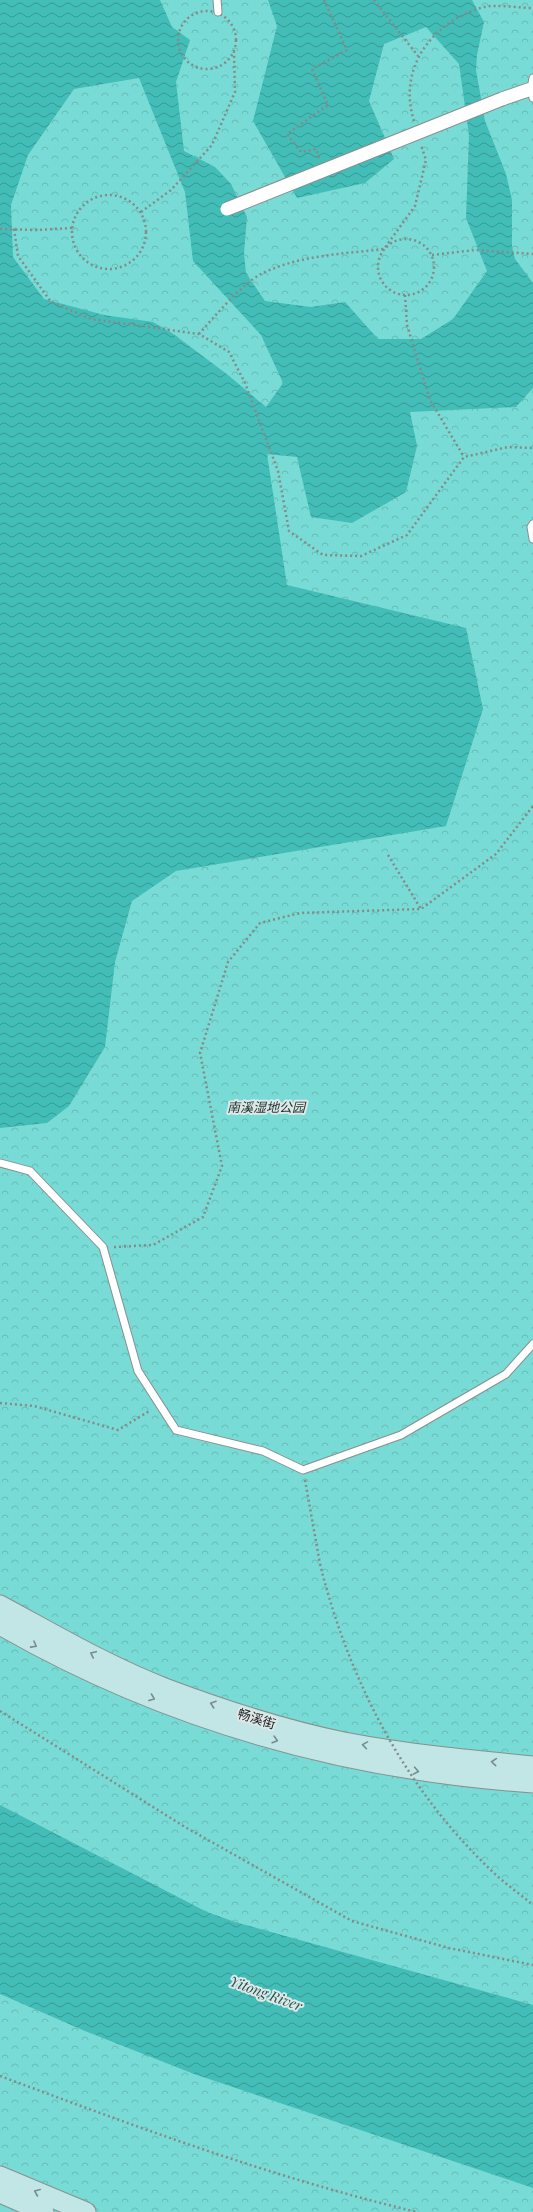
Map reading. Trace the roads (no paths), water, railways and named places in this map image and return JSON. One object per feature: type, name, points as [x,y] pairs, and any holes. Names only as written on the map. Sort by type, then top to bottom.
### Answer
[{"type":"main road","name":"畅溪街","points":[[0,1605],[76,1646],[164,1687],[260,1720],[343,1741],[430,1756],[533,1766]]},
{"type":"main road","name":"畅溪街","points":[[0,1625],[36,1646],[100,1678],[241,1731],[316,1752],[367,1763],[475,1779],[533,1783]]},
{"type":"main road","points":[[0,2176],[53,2206]]},
{"type":"main road","points":[[0,2194],[86,2212]]},
{"type":"street","points":[[227,209],[532,88]]},
{"type":"lane","points":[[216,0],[218,12]]},
{"type":"lane","points":[[533,524],[531,527],[533,539]]},
{"type":"lane","points":[[0,1163],[30,1171],[103,1247],[138,1371],[176,1430],[263,1451],[303,1470],[401,1435],[506,1374],[533,1344]]},
{"type":"water","points":[[0,0],[160,0],[172,27],[190,40],[176,82],[184,151],[215,167],[231,184],[247,217],[244,253],[246,273],[265,301],[311,307],[345,302],[378,339],[421,339],[453,319],[487,271],[466,218],[469,135],[459,64],[426,27],[384,44],[369,101],[394,159],[365,183],[297,198],[253,121],[277,26],[268,0],[472,0],[484,22],[477,55],[476,70],[485,121],[506,174],[512,200],[512,247],[515,259],[533,283],[533,388],[516,407],[410,412],[417,446],[406,492],[352,523],[311,517],[297,457],[267,454],[287,585],[466,628],[483,709],[446,826],[176,871],[132,901],[115,962],[105,1047],[69,1106],[47,1123],[0,1128]],"holes":[[[139,78],[185,192],[193,261],[261,335],[283,383],[266,407],[228,375],[172,333],[153,322],[104,315],[44,299],[13,257],[11,205],[28,155],[74,89]]]},
{"type":"water","name":"Yitong River","points":[[0,1805],[207,1912],[235,1922],[533,2005],[533,2188],[194,2074],[85,2031],[0,1994]]},
{"type":"park label","name":"南溪湿地公园","points":[[266,1106]]}]
